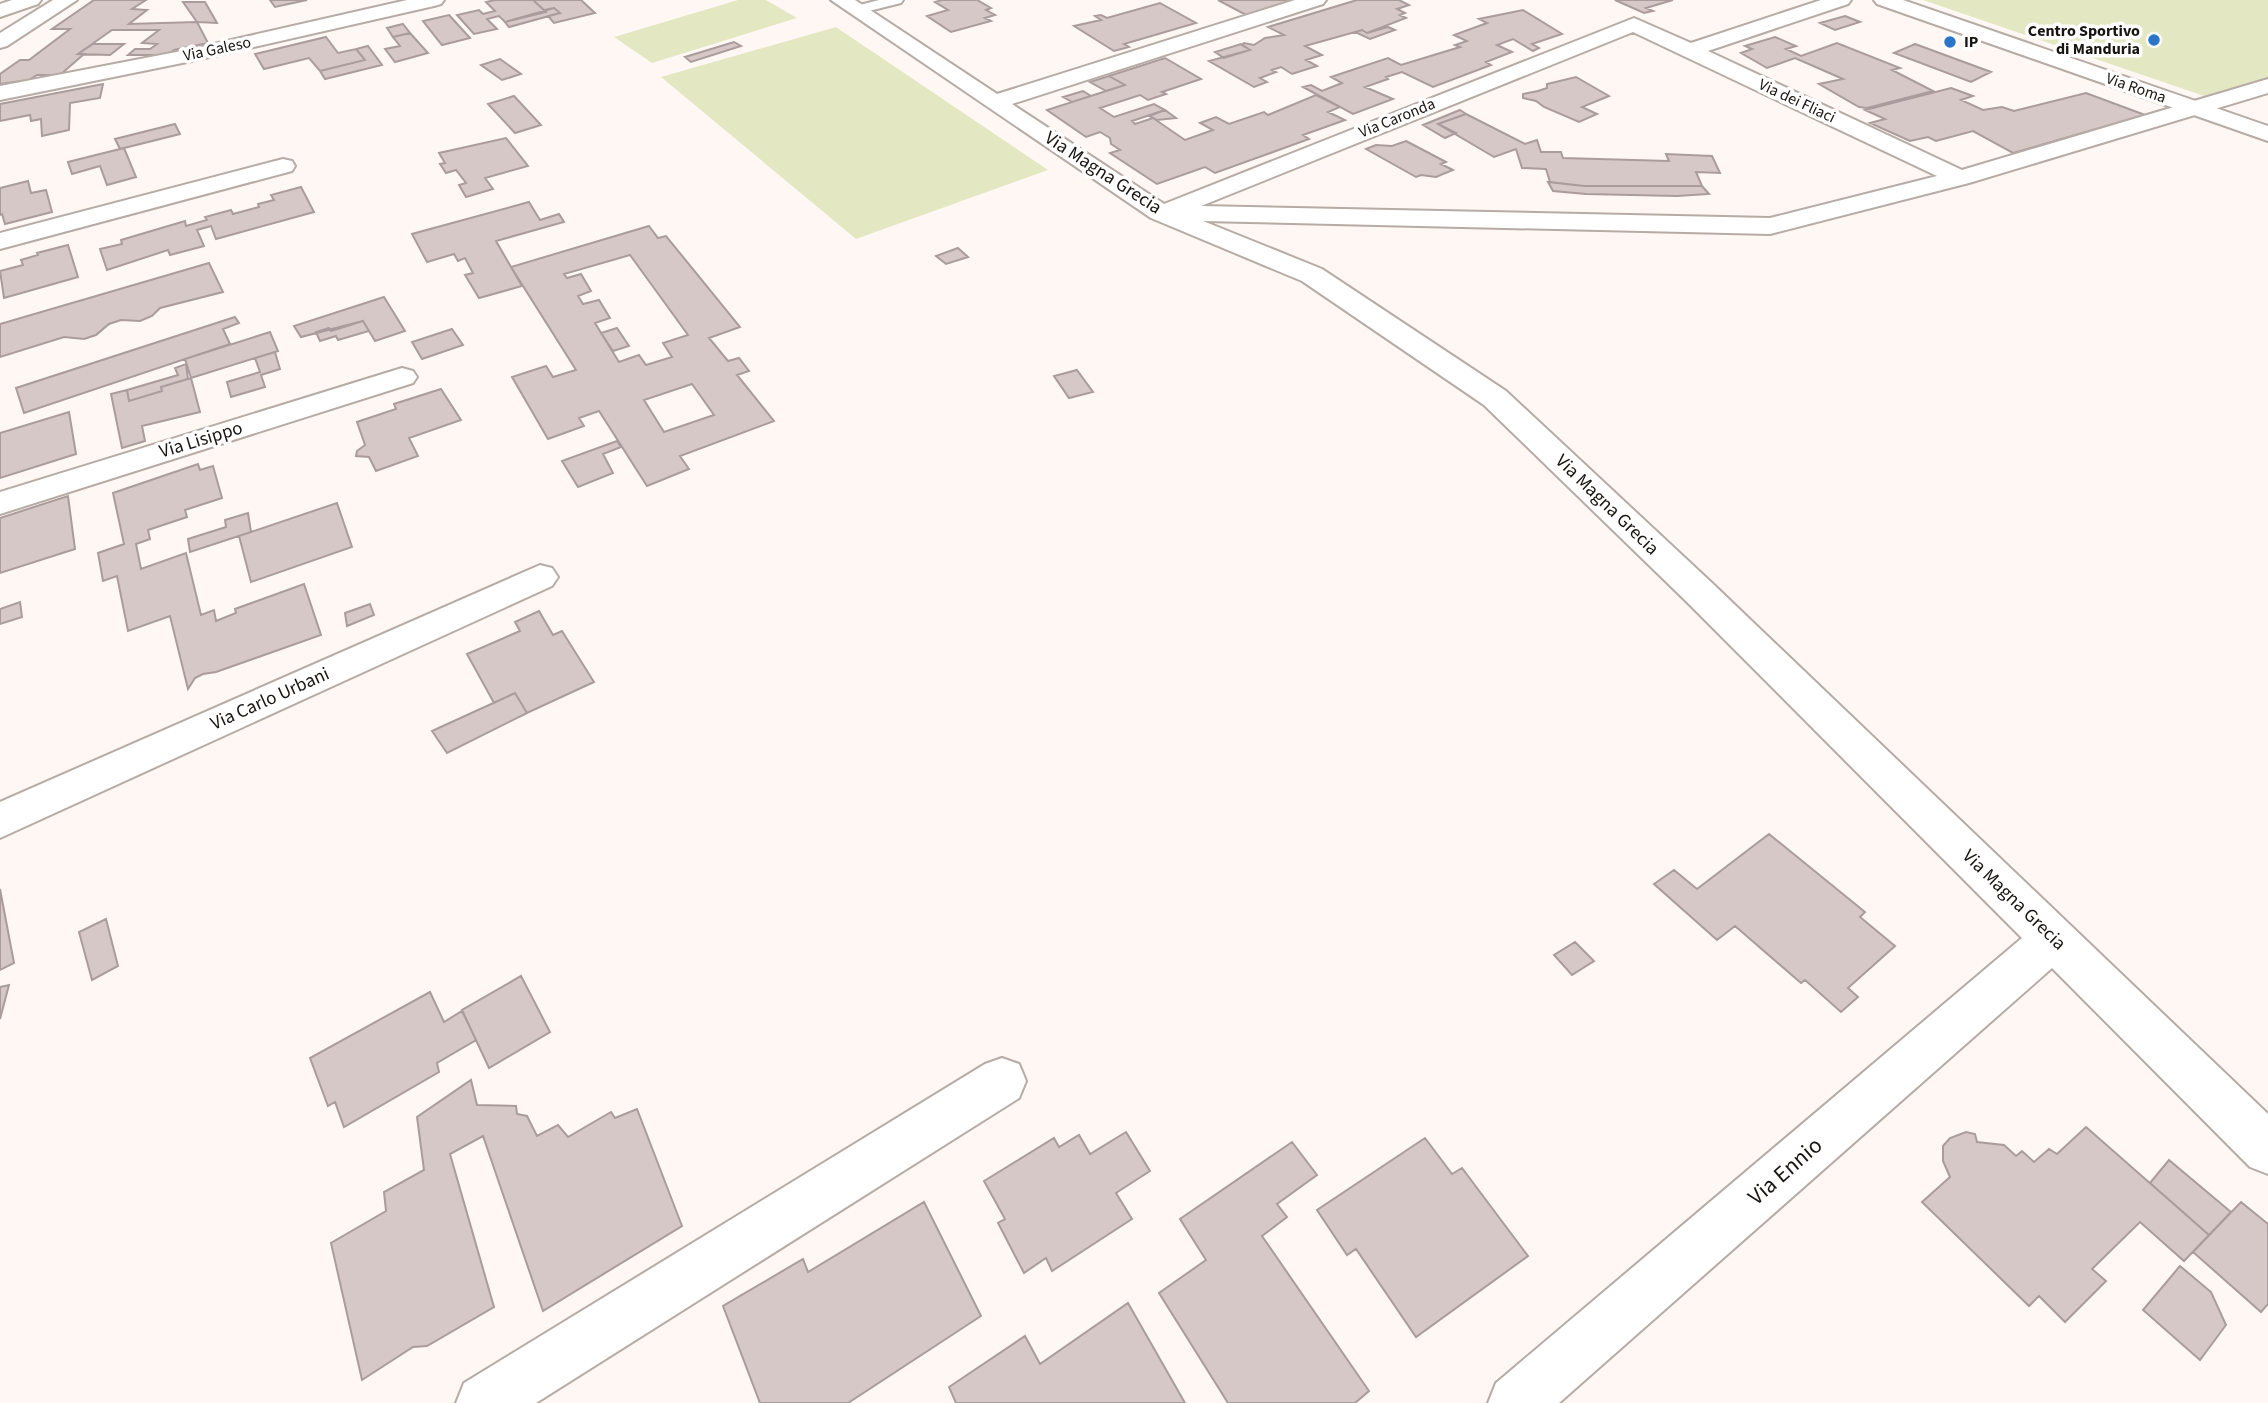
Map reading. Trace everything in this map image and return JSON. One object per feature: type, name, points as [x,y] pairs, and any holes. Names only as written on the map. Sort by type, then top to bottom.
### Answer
[{"type":"street","points":[[0,11],[31,0]]},
{"type":"street","points":[[0,42],[67,0]]},
{"type":"street","name":"Via Galeso","points":[[0,93],[192,55],[433,0]]},
{"type":"street","points":[[994,102],[1316,0]]},
{"type":"street","points":[[1690,50],[1841,0]]},
{"type":"street","name":"Via Roma","points":[[1884,0],[2268,134]]},
{"type":"street","name":"Via Magna Grecia","points":[[849,5],[1160,213],[1312,275],[1495,398],[1699,593],[2268,1149]]},
{"type":"street","name":"Via dei Fliaci","points":[[1634,24],[1960,178]]},
{"type":"street","name":"Via Caronda","points":[[1160,213],[1634,24]]},
{"type":"street","points":[[1160,213],[1770,226],[1960,178],[2268,86]]},
{"type":"street","points":[[0,241],[283,166]]},
{"type":"street","name":"Via Lisippo","points":[[0,503],[402,377]]},
{"type":"street","name":"Via Carlo Urbani","points":[[0,821],[540,577]]},
{"type":"street","name":"Via Ennio","points":[[1516,1403],[2053,939]]},
{"type":"street","points":[[484,1403],[1002,1081]]},
{"type":"lane","points":[[849,5],[896,0]]},
{"type":"green space","points":[[738,0],[766,0],[797,18],[652,63],[614,37]]},
{"type":"green space","name":"Centro Sportivo di Manduria","points":[[1923,0],[2268,0],[2268,81],[2210,98]]},
{"type":"green space","points":[[836,27],[1048,170],[856,239],[661,77]]},
{"type":"building","points":[[94,0],[146,0],[132,9],[147,10],[129,24],[197,22],[208,43],[174,50],[169,55],[128,55],[135,49],[150,49],[157,44],[142,43],[159,30],[112,30],[78,54],[84,54],[60,75],[37,75],[29,80],[0,84],[0,74],[20,60],[29,60],[70,29],[52,29]]},
{"type":"building","points":[[270,0],[307,0],[275,7]]},
{"type":"building","points":[[533,0],[546,12],[505,22],[499,16],[487,19],[497,29],[474,34],[457,15],[479,10],[483,14],[495,11],[486,2]]},
{"type":"building","points":[[533,0],[581,0],[595,13],[554,23],[548,16],[560,13],[554,8],[544,10]]},
{"type":"building","points":[[977,0],[991,8],[986,10],[995,15],[985,18],[991,21],[951,32],[927,16],[948,10],[935,2]]},
{"type":"building","points":[[1218,0],[1295,0],[1246,15]]},
{"type":"building","points":[[1357,0],[1399,0],[1409,5],[1397,9],[1405,13],[1400,15],[1406,18],[1367,33],[1362,30],[1305,46],[1322,55],[1306,60],[1317,66],[1292,74],[1281,67],[1272,70],[1276,72],[1260,78],[1267,82],[1254,87],[1209,61],[1250,50],[1242,45],[1244,43],[1254,45],[1265,38],[1284,35],[1268,27]]},
{"type":"building","points":[[1615,0],[1673,0],[1646,8],[1653,11],[1644,13]]},
{"type":"building","points":[[183,2],[205,2],[217,23],[197,22]]},
{"type":"building","points":[[1160,3],[1196,23],[1124,44],[1129,47],[1114,51],[1074,26],[1101,20],[1095,16],[1107,18]]},
{"type":"building","points":[[554,8],[560,13],[509,27],[505,22]]},
{"type":"building","points":[[1523,10],[1562,34],[1532,44],[1539,48],[1533,51],[1513,39],[1497,45],[1512,52],[1486,62],[1491,65],[1433,87],[1402,72],[1386,77],[1388,79],[1365,87],[1393,99],[1353,114],[1303,87],[1311,85],[1322,91],[1342,83],[1331,77],[1388,58],[1401,65],[1460,47],[1455,45],[1467,41],[1454,35],[1487,23],[1479,19]]},
{"type":"building","points":[[449,15],[470,38],[442,45],[423,21]]},
{"type":"building","points":[[1845,16],[1860,22],[1835,30],[1820,23]]},
{"type":"building","points":[[403,24],[410,33],[393,37],[387,28]]},
{"type":"building","points":[[1388,27],[1395,30],[1370,39],[1355,32],[1362,30],[1367,33]]},
{"type":"building","points":[[410,33],[428,53],[395,62],[385,49],[400,46],[393,37]]},
{"type":"building","points":[[326,37],[338,53],[356,49],[365,60],[320,71],[309,58],[264,69],[255,54]]},
{"type":"building","points":[[1775,37],[1796,46],[1786,49],[1801,56],[1837,43],[1900,68],[1892,70],[1933,91],[1867,108],[1859,107],[1819,84],[1843,79],[1795,58],[1767,68],[1741,53],[1752,49],[1745,46]]},
{"type":"building","points":[[734,42],[741,46],[691,62],[685,57]]},
{"type":"building","points":[[93,44],[124,44],[110,55],[78,54]]},
{"type":"building","points":[[1241,44],[1250,50],[1224,58],[1215,52]]},
{"type":"building","points":[[1915,44],[1991,72],[1971,82],[1894,53]]},
{"type":"building","points":[[368,46],[382,65],[325,79],[320,71],[365,60],[356,49]]},
{"type":"building","points":[[1165,58],[1201,79],[1162,92],[1166,94],[1148,100],[1140,95],[1100,108],[1114,117],[1154,104],[1165,110],[1132,121],[1135,124],[1153,118],[1185,140],[1213,130],[1200,123],[1216,117],[1229,124],[1264,112],[1268,115],[1316,95],[1340,107],[1328,112],[1345,120],[1303,135],[1309,139],[1215,173],[1205,167],[1157,184],[1110,153],[1120,150],[1111,144],[1110,138],[1100,132],[1086,137],[1047,110],[1125,85],[1109,76]]},
{"type":"building","points":[[500,59],[521,74],[502,80],[481,65]]},
{"type":"building","points":[[1109,76],[1125,85],[1106,91],[1090,82]]},
{"type":"building","points":[[1576,77],[1609,96],[1582,107],[1597,114],[1579,122],[1536,101],[1523,98],[1523,94],[1547,88],[1547,84]]},
{"type":"building","points":[[103,84],[100,98],[70,103],[69,130],[42,136],[41,119],[31,121],[30,115],[0,121],[0,104]]},
{"type":"building","points":[[1951,88],[1973,96],[1961,100],[1983,110],[2002,107],[2014,111],[2086,93],[2145,115],[2013,153],[1973,131],[1936,141],[1928,137],[1910,141],[1870,123],[1885,119],[1865,110]]},
{"type":"building","points":[[1083,91],[1091,96],[1072,102],[1063,97]]},
{"type":"building","points":[[514,96],[541,125],[515,133],[488,104]]},
{"type":"building","points":[[1165,110],[1176,118],[1157,120],[1149,116]]},
{"type":"building","points":[[1460,110],[1466,114],[1438,124],[1456,133],[1445,138],[1423,125]]},
{"type":"building","points":[[1466,114],[1525,144],[1537,140],[1541,152],[1561,152],[1563,158],[1669,161],[1666,154],[1712,156],[1720,173],[1696,172],[1702,186],[1584,186],[1550,182],[1546,169],[1522,168],[1516,149],[1494,157],[1438,124]]},
{"type":"building","points":[[175,124],[180,134],[120,149],[115,139]]},
{"type":"building","points":[[506,138],[528,166],[485,178],[493,189],[466,197],[459,185],[466,183],[456,170],[446,173],[440,164],[445,163],[439,153]]},
{"type":"building","points":[[1406,141],[1446,162],[1441,164],[1453,170],[1436,177],[1416,177],[1366,149],[1376,145],[1392,146]]},
{"type":"building","points":[[124,148],[136,177],[107,185],[100,166],[72,174],[68,162]]},
{"type":"building","points":[[28,181],[31,193],[46,190],[52,212],[5,224],[2,214],[0,215],[0,188]]},
{"type":"building","points":[[1548,182],[1584,186],[1702,186],[1709,194],[1586,194],[1553,191]]},
{"type":"building","points":[[301,187],[314,212],[216,239],[211,226],[197,230],[204,246],[170,255],[168,250],[107,270],[100,249],[122,244],[121,240],[185,221],[186,226],[207,220],[205,217],[231,210],[233,214],[259,207],[258,204],[274,200],[271,195]]},
{"type":"building","points":[[529,202],[540,220],[559,214],[564,222],[496,241],[522,286],[479,298],[465,275],[473,273],[465,258],[458,261],[454,254],[427,262],[412,234]]},
{"type":"building","points":[[649,226],[658,238],[666,236],[740,327],[709,338],[728,361],[739,358],[749,371],[737,375],[774,421],[680,456],[689,469],[647,486],[599,411],[579,418],[584,426],[548,439],[512,377],[546,366],[553,377],[576,370],[511,267]],"holes":[[[630,255],[688,335],[663,343],[672,357],[646,365],[639,355],[619,362],[595,323],[610,318],[599,300],[583,304],[578,296],[591,291],[581,274],[567,278],[564,274]],[[692,384],[714,415],[664,432],[644,400]]]},
{"type":"building","points":[[68,245],[78,277],[4,298],[0,271],[23,265],[21,260],[38,255],[37,253]]},
{"type":"building","points":[[958,248],[968,257],[946,264],[936,256]]},
{"type":"building","points":[[209,263],[223,292],[160,308],[152,316],[140,321],[121,320],[109,324],[96,335],[84,339],[64,337],[0,357],[0,324]]},
{"type":"building","points":[[384,297],[405,331],[375,341],[363,321],[301,337],[294,326]]},
{"type":"building","points":[[235,317],[239,323],[223,329],[230,344],[24,413],[16,388]]},
{"type":"building","points":[[363,321],[369,331],[338,340],[336,336],[320,341],[316,332],[329,328],[331,331]]},
{"type":"building","points":[[617,328],[629,346],[613,351],[601,333]]},
{"type":"building","points":[[452,329],[463,345],[422,359],[412,342]]},
{"type":"building","points":[[270,332],[278,351],[191,378],[185,359]]},
{"type":"building","points":[[275,352],[280,369],[261,375],[265,387],[231,397],[227,382],[260,372],[255,358]]},
{"type":"building","points":[[186,364],[188,379],[161,387],[162,391],[129,401],[127,390],[178,375],[175,368]]},
{"type":"building","points":[[1077,370],[1093,392],[1069,398],[1054,376]]},
{"type":"building","points":[[191,378],[200,412],[142,426],[145,441],[122,448],[111,394],[127,390],[129,401],[162,391],[161,387]]},
{"type":"building","points":[[441,389],[461,420],[409,438],[418,456],[376,471],[369,457],[356,456],[357,451],[365,445],[357,422],[396,409],[394,404]]},
{"type":"building","points":[[69,412],[76,454],[0,478],[0,433]]},
{"type":"building","points":[[617,441],[621,447],[603,454],[613,473],[578,487],[562,461]]},
{"type":"building","points":[[198,464],[200,470],[213,466],[222,498],[185,510],[187,517],[148,530],[150,539],[136,544],[141,569],[186,553],[201,615],[214,610],[216,621],[236,613],[235,609],[304,584],[321,635],[216,672],[203,674],[195,678],[188,689],[170,616],[128,631],[117,576],[103,581],[98,553],[124,544],[113,493]]},
{"type":"building","points":[[68,496],[75,549],[0,573],[0,518]]},
{"type":"building","points":[[337,503],[352,547],[251,582],[239,536]]},
{"type":"building","points":[[248,513],[251,532],[190,552],[188,539],[226,527],[225,520]]},
{"type":"building","points":[[20,602],[22,617],[0,624],[0,609]]},
{"type":"building","points":[[370,604],[374,615],[347,626],[345,613]]},
{"type":"building","points":[[539,611],[553,635],[562,631],[594,682],[527,713],[515,693],[494,703],[467,654],[520,631],[515,622]]},
{"type":"building","points":[[515,693],[527,713],[447,753],[432,731]]},
{"type":"building","points":[[1769,834],[1865,912],[1860,917],[1895,946],[1848,988],[1858,997],[1841,1012],[1805,980],[1801,983],[1735,926],[1717,940],[1654,884],[1674,870],[1697,889]]},
{"type":"building","points":[[0,889],[14,963],[0,970]]},
{"type":"building","points":[[106,919],[118,966],[92,980],[79,932]]},
{"type":"building","points":[[1575,942],[1594,961],[1572,975],[1554,955]]},
{"type":"building","points":[[521,976],[550,1032],[489,1068],[462,1010]]},
{"type":"building","points":[[9,985],[0,1019],[0,987]]},
{"type":"building","points":[[430,992],[444,1022],[462,1011],[476,1040],[437,1063],[439,1072],[344,1127],[335,1102],[328,1106],[310,1058]]},
{"type":"building","points":[[471,1080],[477,1105],[516,1106],[517,1114],[527,1116],[537,1136],[558,1125],[568,1137],[611,1112],[615,1118],[637,1109],[682,1226],[543,1311],[483,1136],[450,1154],[494,1307],[427,1346],[413,1347],[362,1380],[331,1243],[386,1211],[384,1192],[424,1170],[417,1117]]},
{"type":"building","points":[[2086,1127],[2209,1235],[2184,1261],[2140,1222],[2092,1269],[2106,1281],[2065,1322],[2039,1296],[2029,1306],[1922,1202],[1950,1177],[1943,1161],[1943,1146],[1950,1138],[1966,1132],[1975,1134],[1977,1142],[2004,1145],[2016,1156],[2022,1151],[2034,1162],[2049,1149],[2057,1154]]},
{"type":"building","points":[[1126,1132],[1150,1171],[1116,1193],[1132,1219],[1052,1271],[1046,1258],[1024,1273],[998,1223],[1005,1219],[984,1181],[1054,1138],[1059,1147],[1079,1135],[1090,1154]]},
{"type":"building","points":[[1425,1138],[1452,1174],[1462,1168],[1528,1256],[1416,1337],[1356,1249],[1347,1255],[1317,1210]]},
{"type":"building","points":[[1292,1142],[1317,1175],[1277,1204],[1287,1217],[1262,1236],[1369,1391],[1355,1403],[1228,1403],[1159,1293],[1206,1260],[1180,1219]]},
{"type":"building","points":[[2169,1160],[2231,1212],[2209,1235],[2150,1183]]},
{"type":"building","points":[[924,1202],[981,1316],[848,1403],[760,1403],[723,1306],[803,1259],[808,1272]]},
{"type":"building","points":[[2241,1202],[2268,1224],[2268,1304],[2261,1312],[2193,1252]]},
{"type":"building","points":[[2180,1266],[2211,1292],[2226,1325],[2200,1360],[2143,1310]]},
{"type":"building","points":[[1128,1303],[1185,1403],[956,1403],[949,1387],[1025,1336],[1040,1364]]},
{"type":"place","name":"Centro Sportivo di Manduria","points":[[2154,40]]},
{"type":"place","name":"IP","points":[[1950,42]]}]
